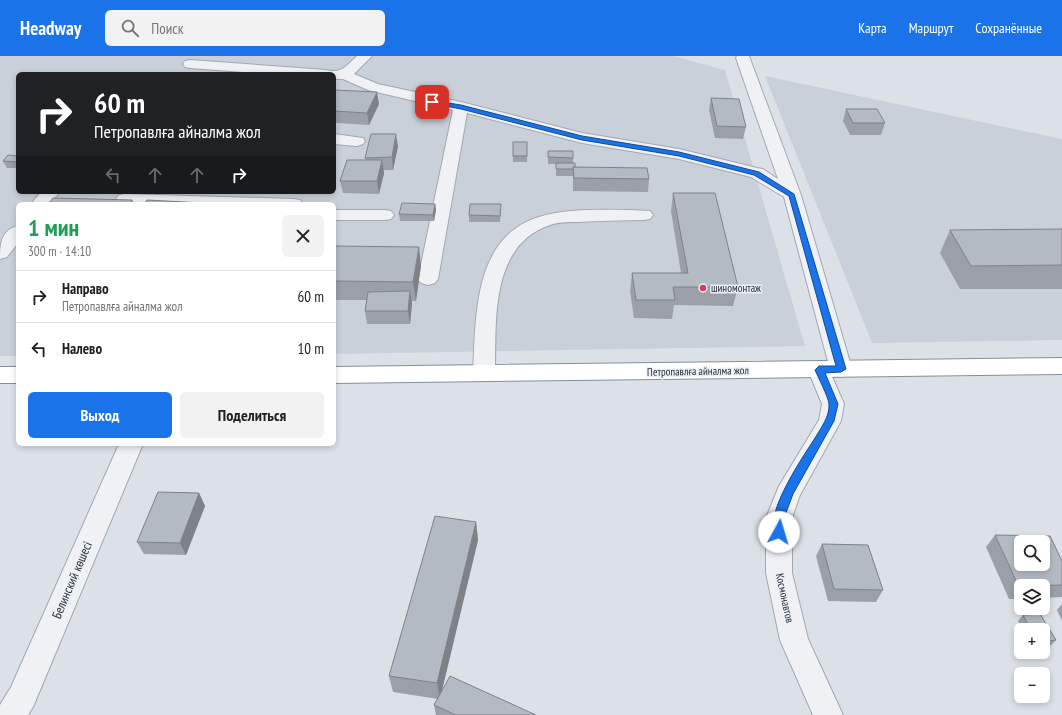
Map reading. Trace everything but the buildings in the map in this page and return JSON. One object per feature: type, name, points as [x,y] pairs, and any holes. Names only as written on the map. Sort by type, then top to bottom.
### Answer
[{"type":"highway","name":"Петропавлға айналма жол","points":[[336,375],[1062,366]]},
{"type":"highway","points":[[0,375],[16,375]]},
{"type":"street","points":[[340,75],[365,56]]},
{"type":"street","name":"Космонавтов","points":[[743,58],[792,195],[830,369],[833,404],[830,421],[788,493],[779,518],[779,574],[794,640],[828,715]]},
{"type":"street","points":[[190,64],[261,72]]},
{"type":"street","points":[[340,75],[373,87],[432,102],[461,107],[582,138],[679,154],[757,173],[792,195]]},
{"type":"street","points":[[428,279],[461,107]]},
{"type":"street","points":[[336,139],[357,141]]},
{"type":"street","points":[[125,199],[226,202]]},
{"type":"street","points":[[336,215],[385,215]]},
{"type":"street","points":[[484,373],[488,292],[499,260],[515,236],[528,226],[544,220],[559,217],[644,215]]},
{"type":"street","points":[[0,253],[16,233]]},
{"type":"street","name":"Белинский көшесі","points":[[11,715],[22,696],[130,446]]},
{"type":"shaded area","points":[[0,56],[673,56],[725,70],[805,346],[336,354],[336,202],[16,202],[16,356],[0,356]]},
{"type":"shaded area","points":[[765,76],[1062,139],[1062,340],[872,343]]},
{"type":"place","name":"шиномонтаж","points":[[703,288]]},
{"type":"route","points":[[432,102],[461,107],[582,138],[679,154],[757,173],[792,195],[841,369],[819,370],[833,404],[830,421],[788,493],[779,518],[779,532]]}]
